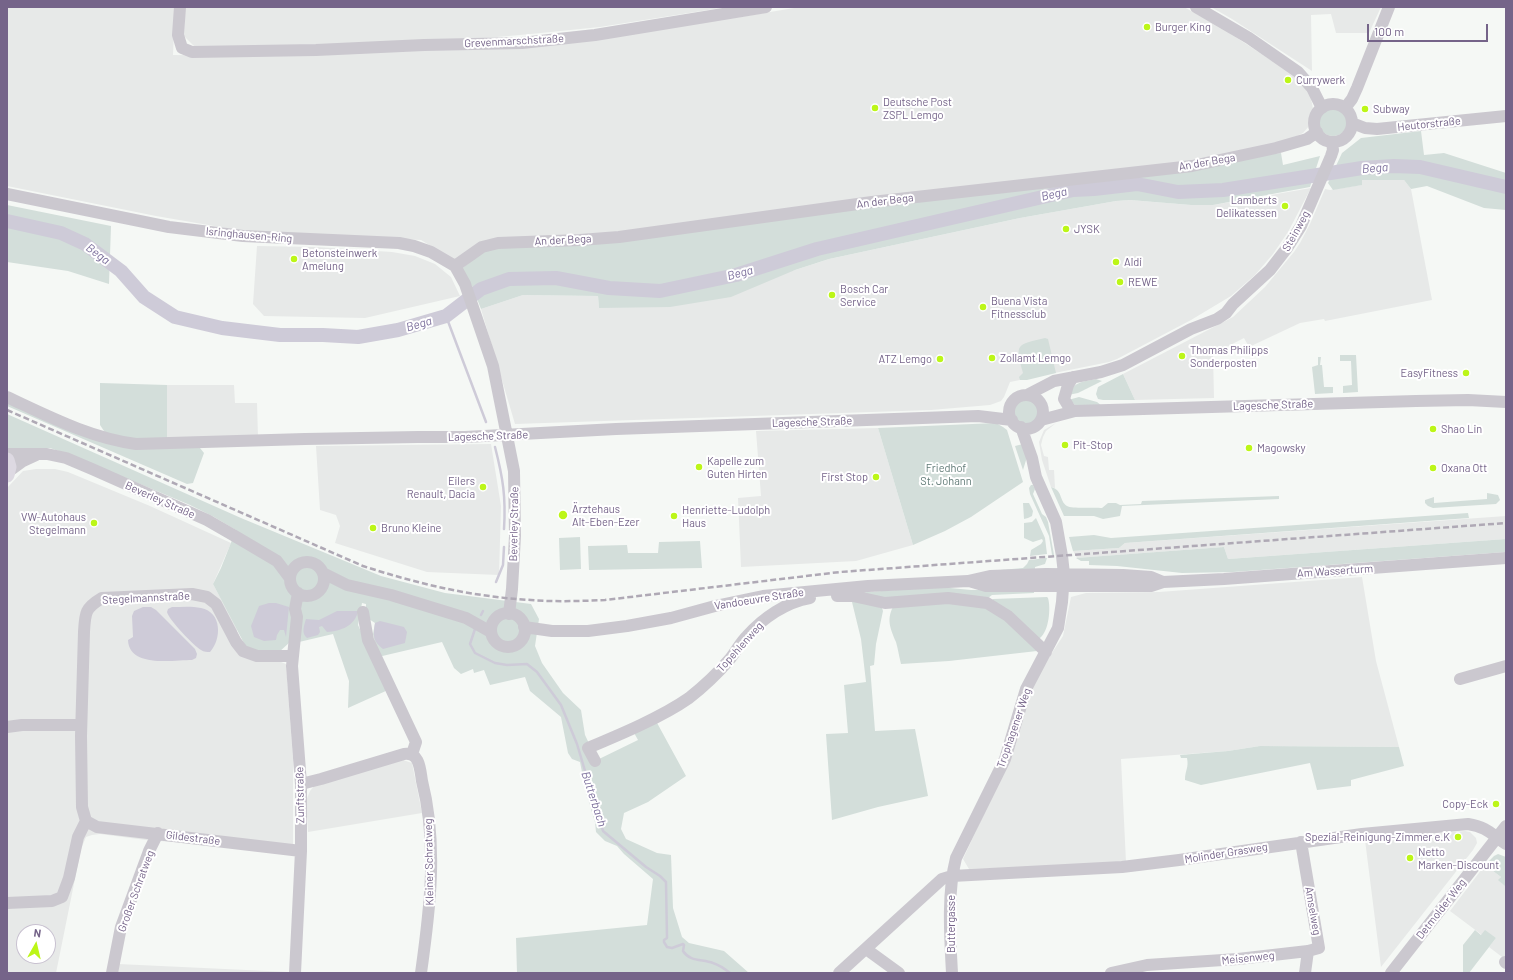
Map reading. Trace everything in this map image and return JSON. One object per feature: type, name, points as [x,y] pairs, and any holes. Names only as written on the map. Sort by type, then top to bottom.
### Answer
[{"type":"street","name":"Grevenmarschstraße","points":[[180,7],[178,35],[182,48],[192,52],[260,52],[448,44],[522,43],[595,35],[766,7]]},
{"type":"street","points":[[1196,7],[1249,38],[1298,72],[1312,88],[1322,108]]},
{"type":"street","points":[[1345,108],[1352,99],[1357,88],[1389,7]]},
{"type":"street","points":[[1334,104],[1345,108],[1350,113],[1352,123],[1350,132],[1343,139],[1332,142],[1323,139],[1317,132],[1314,121],[1316,116],[1326,105],[1334,104]]},
{"type":"street","name":"Heutorstraße","points":[[1352,123],[1365,128],[1377,129],[1506,116]]},
{"type":"street","name":"An der Bega","points":[[455,266],[482,247],[498,243],[619,237],[872,202],[1192,166],[1276,148],[1307,139],[1317,132]]},
{"type":"street","name":"Steinweg","points":[[1026,395],[1042,386],[1060,380],[1106,371],[1124,365],[1198,326],[1202,321],[1221,309],[1233,304],[1259,281],[1279,260],[1301,226],[1331,156],[1333,150],[1332,142]]},
{"type":"street","name":"Isringhausen-Ring","points":[[7,194],[170,227],[243,236],[399,243],[431,252],[455,266]]},
{"type":"street","points":[[455,266],[465,284],[493,366],[507,435]]},
{"type":"street","points":[[1072,410],[1064,398],[1068,385],[1073,378]]},
{"type":"street","points":[[1041,404],[1035,398],[1026,395],[1017,398],[1010,406],[1010,415],[1017,424],[1024,428],[1038,423],[1042,414],[1041,404],[1047,391],[1060,380]]},
{"type":"street","name":"Lagesche Straße","points":[[7,397],[71,426],[114,440],[136,444],[305,439],[418,437],[465,438],[616,429],[978,416],[1017,424]]},
{"type":"street","name":"Lagesche Straße","points":[[1041,404],[1072,410],[1468,400],[1506,402]]},
{"type":"street","name":"Lagesche Straße","points":[[978,416],[1010,406]]},
{"type":"street","name":"Lagesche Straße","points":[[1038,423],[1072,410]]},
{"type":"street","name":"Trophagener Weg","points":[[1032,458],[1038,423]]},
{"type":"street","name":"Trophagener Weg","points":[[952,876],[956,858],[1005,759],[1026,689],[1058,628],[1064,580],[1060,542],[1056,522],[1036,477],[1032,458],[1017,424]]},
{"type":"street","name":"Beverley Straße","points":[[507,435],[514,471],[515,486],[515,536],[510,614]]},
{"type":"street","name":"Beverley Straße","points":[[7,454],[48,454],[66,458],[207,520],[277,562]]},
{"type":"street","points":[[7,469],[38,454]]},
{"type":"street","name":"Am Wasserturm","points":[[1064,580],[1151,586],[1163,582],[1506,558]]},
{"type":"street","points":[[277,562],[298,564]]},
{"type":"street","points":[[277,562],[289,578],[292,587],[302,594],[314,594],[321,588],[324,578],[320,568],[312,562],[302,562],[298,564],[293,568],[289,578]]},
{"type":"street","points":[[323,573],[347,585],[391,595],[466,618],[491,632]]},
{"type":"street","name":"Vandoeuvre Straße","points":[[524,627],[552,631],[588,631],[671,618],[715,606],[763,596],[868,586],[968,581],[986,586],[1064,580]]},
{"type":"street","points":[[321,588],[347,585]]},
{"type":"street","name":"Stegelmannstraße","points":[[81,725],[85,614],[91,605],[102,598],[192,594],[207,597],[216,604],[236,642],[243,651],[257,656],[292,656]]},
{"type":"street","name":"Zunftstraße","points":[[295,973],[301,851],[301,784],[292,656],[297,617],[295,609],[302,594]]},
{"type":"street","name":"Topehlenweg","points":[[595,761],[588,748],[655,717],[688,698],[706,683],[729,660],[746,637],[765,619],[797,600],[817,597],[853,596],[885,603],[948,598],[987,603],[1008,616],[1046,652]]},
{"type":"street","name":"Kleiner Schratweg","points":[[363,612],[368,640],[416,742],[412,754],[417,759],[426,796],[430,838],[429,911],[421,973]]},
{"type":"street","points":[[504,614],[510,614],[520,619],[524,627],[524,634],[521,641],[513,646],[503,646],[495,641],[491,632],[491,627],[496,619],[504,614]]},
{"type":"street","points":[[466,618],[496,619]]},
{"type":"street","name":"Vandoeuvre Straße","points":[[521,641],[552,631]]},
{"type":"street","points":[[1460,679],[1506,666]]},
{"type":"street","points":[[7,727],[22,725],[81,725],[82,807],[86,821],[78,837],[69,878],[62,897],[52,901],[11,902]]},
{"type":"street","points":[[301,784],[404,754],[412,754]]},
{"type":"street","name":"Gildestraße","points":[[86,821],[97,827],[301,851]]},
{"type":"street","name":"Molinder Grasweg","points":[[952,876],[1122,867],[1362,834],[1468,824],[1484,828],[1501,840]]},
{"type":"street","name":"Detmolder Weg","points":[[1391,973],[1501,840],[1506,826]]},
{"type":"street","name":"Großer Schratweg","points":[[112,973],[121,928],[149,851],[158,833]]},
{"type":"street","name":"Amselweg","points":[[1301,842],[1319,948],[1308,951],[1305,973]]},
{"type":"street","points":[[839,973],[942,879],[952,876]]},
{"type":"street","name":"Buttergasse","points":[[952,876],[950,950],[952,973]]},
{"type":"street","points":[[866,948],[899,973]]},
{"type":"street","name":"Meisenweg","points":[[1111,973],[1147,965],[1187,968],[1308,951]]},
{"type":"shaded area","points":[[7,7],[175,7],[173,55],[263,56],[412,51],[734,18],[800,7],[1184,7],[1220,27],[1294,75],[1303,85],[1311,98],[1313,109],[1310,125],[1303,133],[1297,136],[1274,144],[1193,162],[621,232],[486,240],[454,260],[421,240],[249,232],[156,216],[7,186]]},
{"type":"shaded area","points":[[185,7],[727,7],[600,27],[531,34],[474,39],[260,48],[194,46],[184,36]]},
{"type":"shaded area","points":[[1211,7],[1381,7],[1369,33],[1336,33],[1331,14],[1311,15],[1312,71]]},
{"type":"shaded area","points":[[1361,180],[1404,180],[1411,189],[1432,300],[1325,321],[1324,319],[1300,323],[1249,347],[1244,338],[1213,354],[1214,398],[1135,400],[1123,374],[1233,317],[1265,287],[1294,252],[1310,224],[1325,189],[1330,190],[1361,185]]},
{"type":"shaded area","points":[[1311,188],[1288,232],[1273,254],[1255,275],[1231,296],[1191,320],[1117,359],[1109,362],[1010,382],[1001,401],[990,405],[931,410],[515,424],[481,309],[523,295],[598,296],[599,308],[795,270],[829,259],[1020,218],[1116,201],[1130,200],[1191,205],[1213,205]]},
{"type":"shaded area","points":[[257,246],[316,247],[392,252],[415,256],[435,264],[451,277],[460,296],[365,318],[264,316],[253,304]]},
{"type":"shaded area","points":[[167,385],[234,385],[235,403],[257,403],[258,437],[167,441]]},
{"type":"shaded area","points":[[1056,423],[1046,431],[1041,445],[1044,456],[1048,457],[1049,470],[1054,470],[1055,488],[1051,487],[1042,460],[1039,442],[1044,430]]},
{"type":"shaded area","points":[[878,428],[913,545],[856,561],[741,567],[738,498],[761,496],[756,431]]},
{"type":"shaded area","points":[[491,444],[501,506],[499,575],[427,572],[335,543],[340,526],[336,515],[320,510],[316,446]]},
{"type":"shaded area","points":[[55,469],[68,472],[150,506],[231,543],[213,584],[237,629],[237,653],[249,659],[276,660],[286,664],[293,759],[293,855],[229,846],[146,840],[100,834],[86,837],[81,849],[56,973],[7,973],[7,488],[23,471]]},
{"type":"shaded area","points":[[1506,516],[1506,539],[1228,559],[1224,547],[1077,558],[1073,551],[1119,548],[1125,543]]},
{"type":"shaded area","points":[[1362,577],[1376,661],[1399,747],[1260,746],[1228,751],[1121,759],[1126,862],[1052,867],[969,869],[963,859],[1009,759],[1030,690],[1040,671],[1063,636],[1071,597],[1086,593],[1159,592]]},
{"type":"shaded area","points":[[269,603],[276,603],[289,607],[286,637],[284,630],[280,630],[276,640],[264,641],[254,637],[251,626],[259,606]]},
{"type":"shaded area","points":[[143,607],[151,607],[156,610],[195,649],[197,654],[196,658],[192,660],[164,661],[144,659],[136,655],[130,649],[128,640],[133,637],[132,616],[134,611]]},
{"type":"shaded area","points":[[172,607],[201,608],[213,615],[218,627],[218,633],[217,640],[210,652],[203,651],[198,648],[177,626],[167,612],[168,609]]},
{"type":"shaded area","points":[[337,611],[358,611],[354,620],[347,627],[327,632],[322,626],[319,627],[320,632],[318,635],[307,638],[305,636],[304,629],[306,619],[319,620]]},
{"type":"shaded area","points":[[380,621],[404,627],[407,632],[405,643],[383,649],[374,638],[375,623]]},
{"type":"shaded area","points":[[403,760],[412,763],[422,813],[308,832],[306,801],[314,786]]},
{"type":"shaded area","points":[[1465,831],[1470,832],[1476,838],[1477,843],[1473,850],[1381,967],[1365,840]]},
{"type":"shaded area","points":[[1485,865],[1501,877],[1499,880],[1506,887],[1506,960],[1489,947],[1496,938],[1482,935],[1450,911]]},
{"type":"shaded area","points":[[118,964],[289,972],[289,973],[116,973]]},
{"type":"green space","points":[[1333,108],[1343,112],[1347,122],[1343,132],[1333,136],[1323,132],[1319,122],[1323,112]]},
{"type":"green space","points":[[1421,131],[1424,155],[1444,153],[1506,173],[1506,210],[1484,208],[1427,186],[1411,189],[1404,180],[1362,180],[1362,185],[1333,190],[1328,183],[1342,153],[1361,138]]},
{"type":"green space","points":[[1281,153],[1283,165],[1320,156],[1310,187],[1213,205],[1191,205],[1130,200],[1116,201],[1020,218],[829,259],[795,270],[731,297],[670,307],[599,308],[598,296],[523,295],[481,309],[472,286],[461,269],[486,250]]},
{"type":"green space","points":[[7,205],[111,226],[109,284],[68,271],[7,262]]},
{"type":"green space","points":[[1045,338],[1048,339],[1056,373],[1027,380],[1020,380],[1019,377],[1023,373],[1019,356],[1020,347],[1028,342]]},
{"type":"green space","points":[[1340,355],[1356,355],[1358,392],[1343,393],[1343,386],[1352,385],[1351,361],[1340,361]]},
{"type":"green space","points":[[1318,357],[1321,357],[1320,365],[1322,365],[1324,387],[1333,387],[1333,393],[1315,394],[1312,367],[1318,365]]},
{"type":"green space","points":[[1123,374],[1135,400],[1098,399],[1096,394],[1098,387]]},
{"type":"green space","points":[[1096,379],[1102,381],[1078,393],[1068,395],[1073,387],[1079,383]]},
{"type":"green space","points":[[100,383],[167,385],[167,441],[140,442],[106,434],[100,425]]},
{"type":"green space","points":[[1079,397],[1097,402],[1102,406],[1077,406],[1068,400]]},
{"type":"green space","points":[[1026,400],[1035,403],[1038,412],[1035,421],[1026,424],[1017,421],[1014,412],[1017,403]]},
{"type":"green space","points":[[7,401],[70,429],[200,448],[204,453],[193,483],[187,484],[7,406]]},
{"type":"green space","points":[[7,414],[241,518],[381,576],[445,593],[531,604],[539,619],[535,646],[542,663],[563,693],[581,710],[585,735],[597,760],[638,740],[633,731],[656,721],[686,776],[648,802],[624,813],[621,829],[626,839],[657,853],[671,855],[673,908],[682,937],[689,943],[724,951],[749,973],[517,973],[516,938],[647,925],[653,879],[617,846],[605,841],[596,832],[595,822],[586,793],[580,762],[572,759],[568,753],[561,717],[530,691],[525,677],[490,685],[484,670],[474,673],[473,669],[461,674],[454,668],[442,642],[378,657],[373,634],[375,623],[366,617],[366,604],[362,603],[358,625],[388,690],[348,708],[349,681],[333,634],[299,642],[290,642],[278,653],[254,651],[246,647],[213,584],[236,530],[190,505],[76,457],[50,448],[7,448]]},
{"type":"green space","name":"Friedhof St. Johann","points":[[996,423],[1007,430],[1023,482],[971,517],[945,531],[913,545],[878,428]]},
{"type":"green space","points":[[1023,444],[1027,457],[1023,470],[1015,446]]},
{"type":"green space","points":[[1033,485],[1035,489],[1033,494],[1042,514],[1046,517],[1048,522],[1054,555],[1052,555],[1049,536],[1030,494],[1029,488]]},
{"type":"green space","points":[[1051,487],[1055,488],[1067,506],[1078,508],[1102,508],[1108,503],[1116,503],[1120,505],[1141,504],[1142,501],[1279,496],[1279,499],[1122,506],[1120,516],[1103,519],[1094,516],[1064,516]]},
{"type":"green space","points":[[1487,493],[1498,495],[1500,500],[1496,504],[1433,508],[1425,503],[1425,500],[1434,497],[1434,503],[1487,499]]},
{"type":"green space","points":[[1023,503],[1029,503],[1033,511],[1032,516],[1024,519]]},
{"type":"green space","points":[[1468,513],[1469,518],[1125,543],[1119,548],[1073,551],[1069,537],[1094,535],[1111,538]]},
{"type":"green space","points":[[1036,518],[1045,538],[1047,554],[1030,556],[1031,550],[1043,541],[1042,539],[1033,542],[1024,538],[1024,523],[1032,522]]},
{"type":"green space","points":[[580,537],[581,569],[560,570],[559,538]]},
{"type":"green space","points":[[1506,539],[1506,552],[1233,572],[1182,573],[1117,566],[1089,565],[1089,561],[1081,561],[1076,558],[1224,547],[1228,559]]},
{"type":"green space","points":[[700,541],[702,568],[589,570],[588,546],[627,545],[628,553],[658,553],[659,542]]},
{"type":"green space","points":[[1047,558],[1045,564],[1035,567],[1035,571],[989,571],[1023,568],[1029,560]]},
{"type":"green space","points":[[940,587],[971,590],[1034,589],[1034,593],[992,595],[988,598],[887,598],[853,593]]},
{"type":"green space","points":[[1047,597],[1049,607],[1047,625],[1043,635],[1040,638],[1037,638],[991,601],[993,599]]},
{"type":"green space","points":[[851,598],[882,608],[883,611],[876,644],[874,665],[870,666],[875,731],[915,729],[928,796],[878,807],[832,820],[826,734],[848,733],[844,685],[866,682],[861,639]]},
{"type":"green space","points":[[933,602],[983,606],[1000,614],[1037,651],[949,661],[901,664],[890,624],[890,615],[894,605]]},
{"type":"green space","points":[[1260,746],[1399,747],[1404,766],[1351,780],[1351,786],[1317,790],[1310,763],[1201,785],[1185,780],[1188,764],[1187,758],[1181,758],[1180,755],[1228,751]]},
{"type":"green space","points":[[1498,854],[1506,857],[1506,887],[1498,880],[1501,877],[1485,865]]},
{"type":"green space","points":[[1475,930],[1481,935],[1485,930],[1496,938],[1469,973],[1463,973],[1463,945]]},
{"type":"waterway","name":"Bega","points":[[7,221],[61,233],[85,244],[121,271],[144,297],[175,317],[222,328],[280,335],[358,337],[398,330],[446,316],[481,289],[509,279],[556,278],[609,288],[660,291],[736,275],[817,249],[1073,190],[1137,184],[1178,192],[1223,190],[1362,168],[1394,166],[1420,167],[1506,187]]},
{"type":"waterway","points":[[446,316],[486,422]]},
{"type":"waterway","points":[[495,447],[503,488],[505,507],[504,529]]},
{"type":"waterway","points":[[496,582],[503,565],[504,547]]},
{"type":"waterway","points":[[481,615],[483,611]]},
{"type":"waterway","name":"Butterbach","points":[[475,629],[470,644],[475,653],[495,663],[507,665],[527,664],[537,672],[561,705],[577,744],[603,831],[666,882],[667,938],[664,942],[667,947],[672,948],[683,944],[683,951],[689,957],[715,964],[730,973]]},
{"type":"railway","points":[[7,410],[363,566],[446,589],[488,596],[540,601],[605,600],[840,572],[1506,523]]},
{"type":"place","name":"Burger King","points":[[1147,27]]},
{"type":"place","name":"Currywerk","points":[[1288,80]]},
{"type":"place","name":"Deutsche Post ZSPL Lemgo","points":[[875,108]]},
{"type":"place","name":"Subway","points":[[1365,109]]},
{"type":"place","name":"Lamberts Delikatessen","points":[[1285,206]]},
{"type":"place","name":"JYSK","points":[[1066,229]]},
{"type":"place","name":"Betonsteinwerk Amelung","points":[[294,259]]},
{"type":"place","name":"Aldi","points":[[1116,262]]},
{"type":"place","name":"REWE","points":[[1120,282]]},
{"type":"place","name":"Bosch Car Service","points":[[832,295]]},
{"type":"place","name":"Buena Vista Fitnessclub","points":[[983,307]]},
{"type":"place","name":"Thomas Philipps Sonderposten","points":[[1182,356]]},
{"type":"place","name":"Zollamt Lemgo","points":[[992,358]]},
{"type":"place","name":"ATZ Lemgo","points":[[940,359]]},
{"type":"place","name":"EasyFitness","points":[[1466,373]]},
{"type":"place","name":"Shao Lin","points":[[1433,429]]},
{"type":"place","name":"Pit-Stop","points":[[1065,445]]},
{"type":"place","name":"Magowsky","points":[[1249,448]]},
{"type":"place","name":"Kapelle zum Guten Hirten","points":[[699,467]]},
{"type":"place","name":"Oxana Ott","points":[[1433,468]]},
{"type":"place","name":"First Stop","points":[[876,477]]},
{"type":"place","name":"Eilers Renault, Dacia","points":[[483,487]]},
{"type":"place","name":"Ärztehaus Alt-Eben-Ezer","points":[[563,515]]},
{"type":"place","name":"Henriette-Ludolph Haus","points":[[674,516]]},
{"type":"place","name":"VW-Autohaus Stegelmann","points":[[94,523]]},
{"type":"place","name":"Bruno Kleine","points":[[373,528]]},
{"type":"place","name":"Copy-Eck","points":[[1496,804]]},
{"type":"place","name":"Spezial-Reinigung-Zimmer e.K","points":[[1458,837]]},
{"type":"place","name":"Netto Marken-Discount","points":[[1410,858]]}]
